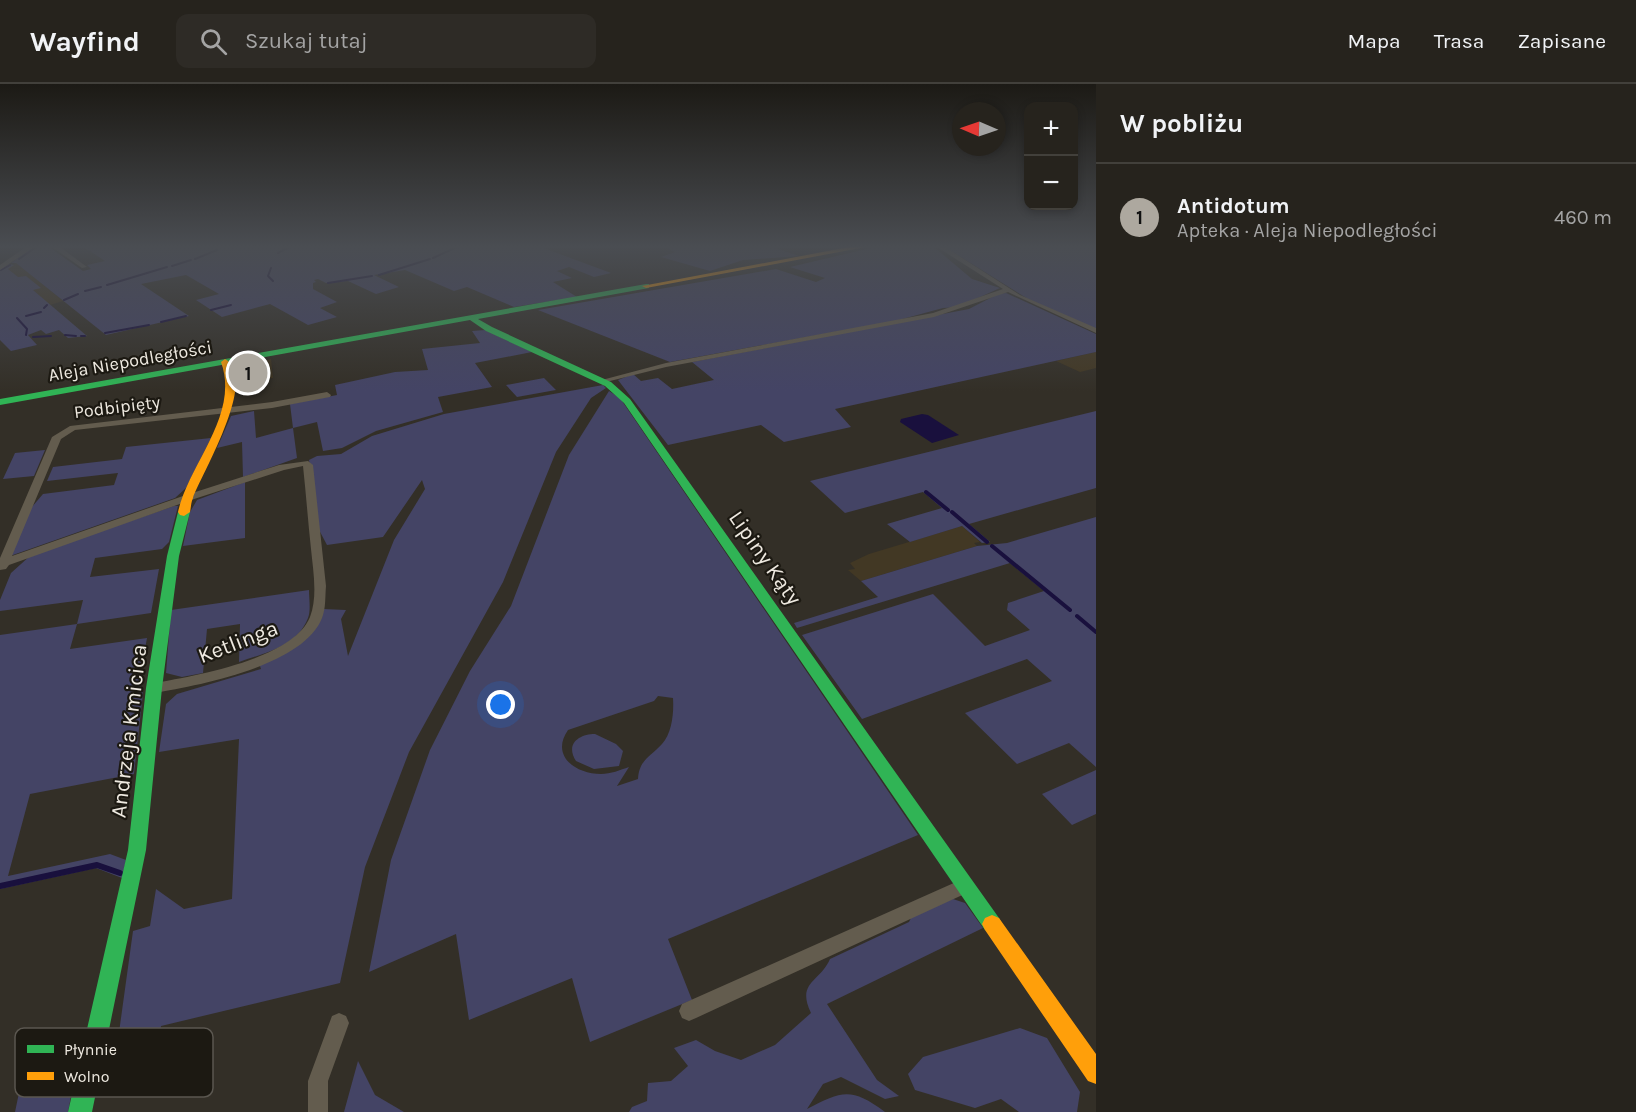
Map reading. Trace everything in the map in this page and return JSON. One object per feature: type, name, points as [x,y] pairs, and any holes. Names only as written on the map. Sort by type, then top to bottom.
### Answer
[{"type":"street","name":"Aleja Niepodległości","points":[[0,402],[602,295]]},
{"type":"street","points":[[602,381],[666,365],[943,313],[994,295]]},
{"type":"street","points":[[1019,295],[1096,331]]},
{"type":"street","name":"Lipiny Kąty","points":[[472,318],[489,329],[602,381],[627,401],[1096,1073]]},
{"type":"street","name":"Andrzeja Kmicica","points":[[98,1028],[137,850],[154,688],[173,556],[187,498],[227,410],[231,371],[225,362]]},
{"type":"street","name":"Podbipięty","points":[[1,566],[59,434],[73,428],[227,410],[327,395]]},
{"type":"street","name":"Ketlinga","points":[[154,688],[204,679],[277,654],[300,639],[313,625],[319,605],[320,586],[308,465],[302,462],[282,467],[187,498]]},
{"type":"street","points":[[1,566],[187,498]]},
{"type":"street","points":[[689,1011],[965,886]]},
{"type":"street","points":[[318,1112],[318,1081],[339,1023]]},
{"type":"street","name":"Andrzeja Kmicica","points":[[80,1112],[83,1097]]},
{"type":"shaded area","points":[[0,295],[39,295],[87,336],[68,338],[59,330],[46,334],[41,330],[28,335],[37,345],[11,351],[0,340]]},
{"type":"shaded area","points":[[38,295],[56,295],[63,301],[50,305]]},
{"type":"shaded area","points":[[56,295],[157,295],[189,316],[106,335]]},
{"type":"shaded area","points":[[215,295],[324,295],[337,302],[320,308],[337,317],[308,325],[270,304],[222,317],[196,300]]},
{"type":"shaded area","points":[[486,295],[574,295],[577,297],[514,307]]},
{"type":"shaded area","points":[[625,295],[985,295],[958,307],[943,308],[895,321],[670,362],[538,310]]},
{"type":"shaded area","points":[[996,295],[1010,295],[1096,334],[1096,352],[835,409],[851,427],[784,442],[761,425],[668,445],[618,380],[633,374],[641,381],[658,378],[672,389],[714,380],[692,362],[969,309]]},
{"type":"shaded area","points":[[1022,295],[1096,295],[1096,329]]},
{"type":"shaded area","points":[[485,330],[532,352],[475,363],[492,387],[438,397],[443,412],[376,431],[342,448],[323,451],[317,422],[293,428],[290,404],[337,395],[335,385],[395,372],[428,370],[422,349],[480,343],[472,331]]},
{"type":"shaded area","points":[[1096,352],[1096,368],[1080,372],[1056,361]]},
{"type":"shaded area","points":[[271,359],[273,378],[235,382],[236,366]]},
{"type":"shaded area","points":[[544,378],[556,390],[517,397],[506,385]]},
{"type":"shaded area","points":[[603,385],[606,388],[591,398],[556,452],[503,582],[409,752],[365,867],[340,983],[161,1026],[161,1028],[120,1028],[133,931],[150,926],[156,889],[184,909],[232,899],[239,739],[159,752],[166,704],[177,694],[261,669],[259,663],[281,655],[323,609],[346,610],[341,619],[348,656],[394,540],[425,489],[422,480],[383,537],[327,545],[318,528],[309,460],[317,456],[341,454],[372,436],[444,414]]},
{"type":"shaded area","points":[[609,391],[620,398],[918,835],[668,939],[692,1000],[590,1042],[572,978],[469,1020],[456,934],[369,972],[391,860],[430,750],[470,671],[511,606],[569,455]],"holes":[[[658,696],[673,698],[673,716],[668,734],[662,744],[640,767],[638,779],[617,786],[629,767],[608,773],[592,773],[575,767],[564,755],[563,739],[568,730],[654,701]]]},
{"type":"shaded area","points":[[254,411],[256,438],[293,428],[297,458],[243,477],[242,442],[217,448],[231,416]]},
{"type":"shaded area","points":[[1096,411],[1096,488],[969,524],[990,542],[982,543],[962,526],[910,542],[887,524],[942,508],[923,492],[845,513],[810,481]]},
{"type":"shaded area","points":[[922,414],[928,415],[959,435],[932,443],[900,422],[901,419]]},
{"type":"shaded area","points":[[211,438],[186,488],[175,498],[10,556],[31,508],[43,494],[114,485],[118,473],[47,481],[53,467],[122,459],[126,447]]},
{"type":"shaded area","points":[[45,450],[34,476],[3,479],[15,453]]},
{"type":"shaded area","points":[[245,482],[245,538],[183,546],[190,512],[197,500]]},
{"type":"shaded area","points":[[178,506],[169,542],[162,549],[95,558],[90,577],[159,569],[151,613],[77,624],[83,600],[0,611],[0,600],[11,573],[31,555]]},
{"type":"shaded area","points":[[1096,517],[1096,767],[1069,743],[1017,764],[965,713],[1052,681],[1027,659],[862,719],[802,635],[933,594],[985,646],[1030,630],[1007,610],[1008,603],[1044,591],[1010,563],[797,628],[794,623],[878,597],[861,581],[977,546],[1007,543]]},
{"type":"shaded area","points":[[962,526],[980,542],[974,543],[977,546],[861,581],[848,570],[855,569],[850,563],[869,554]]},
{"type":"shaded area","points":[[309,590],[310,608],[303,628],[279,648],[239,662],[240,624],[207,629],[203,673],[182,677],[166,673],[171,610]]},
{"type":"shaded area","points":[[77,624],[70,649],[147,638],[139,682],[143,693],[134,774],[30,794],[8,876],[110,854],[126,860],[122,878],[96,868],[0,889],[0,635]]},
{"type":"shaded area","points":[[589,734],[595,734],[616,744],[623,751],[619,766],[594,769],[576,761],[572,750],[575,741]]},
{"type":"shaded area","points":[[1096,770],[1096,814],[1072,825],[1042,794]]},
{"type":"shaded area","points":[[953,899],[965,903],[983,928],[827,1004],[877,1080],[899,1096],[885,1099],[841,1077],[823,1084],[807,1109],[829,1098],[846,1094],[863,1098],[885,1112],[629,1112],[632,1107],[647,1101],[648,1083],[671,1081],[688,1066],[674,1048],[696,1040],[715,1051],[741,1060],[775,1045],[811,1013],[806,995],[808,988],[830,959],[909,922],[913,914]]},
{"type":"shaded area","points":[[1020,1028],[1047,1038],[1080,1092],[1077,1112],[1019,1112],[1001,1099],[975,1108],[915,1090],[908,1074],[923,1057]]},
{"type":"shaded area","points":[[358,1061],[375,1095],[404,1112],[344,1112]]},
{"type":"shaded area","points":[[18,1097],[71,1097],[68,1112],[15,1112]]},
{"type":"waterway","points":[[64,300],[76,295]]},
{"type":"waterway","points":[[44,308],[47,305]]},
{"type":"waterway","points":[[211,310],[231,305]]},
{"type":"waterway","points":[[26,316],[41,312]]},
{"type":"waterway","points":[[161,322],[186,316]]},
{"type":"waterway","points":[[17,318],[27,329],[26,335]]},
{"type":"waterway","points":[[105,333],[149,325]]},
{"type":"waterway","points":[[65,335],[76,336]]},
{"type":"waterway","points":[[33,337],[51,336]]},
{"type":"waterway","points":[[926,492],[948,510]]},
{"type":"waterway","points":[[952,512],[987,542]]},
{"type":"waterway","points":[[992,546],[1070,610]]},
{"type":"waterway","points":[[1077,616],[1096,632]]},
{"type":"waterway","points":[[0,886],[97,865],[120,873]]},
{"type":"traffic: fast","points":[[0,402],[596,295]]},
{"type":"traffic: fast","points":[[472,318],[489,329],[608,384],[627,401],[992,924]]},
{"type":"traffic: fast","points":[[98,1028],[137,850],[154,688],[173,556],[184,512]]},
{"type":"traffic: fast","points":[[80,1112],[83,1097]]},
{"type":"traffic: slow","points":[[184,512],[187,498],[211,450],[226,410],[230,392],[230,375],[225,362]]},
{"type":"traffic: slow","points":[[992,924],[1096,1073]]},
{"type":"place","name":"Antidotum","points":[[248,373]]}]
